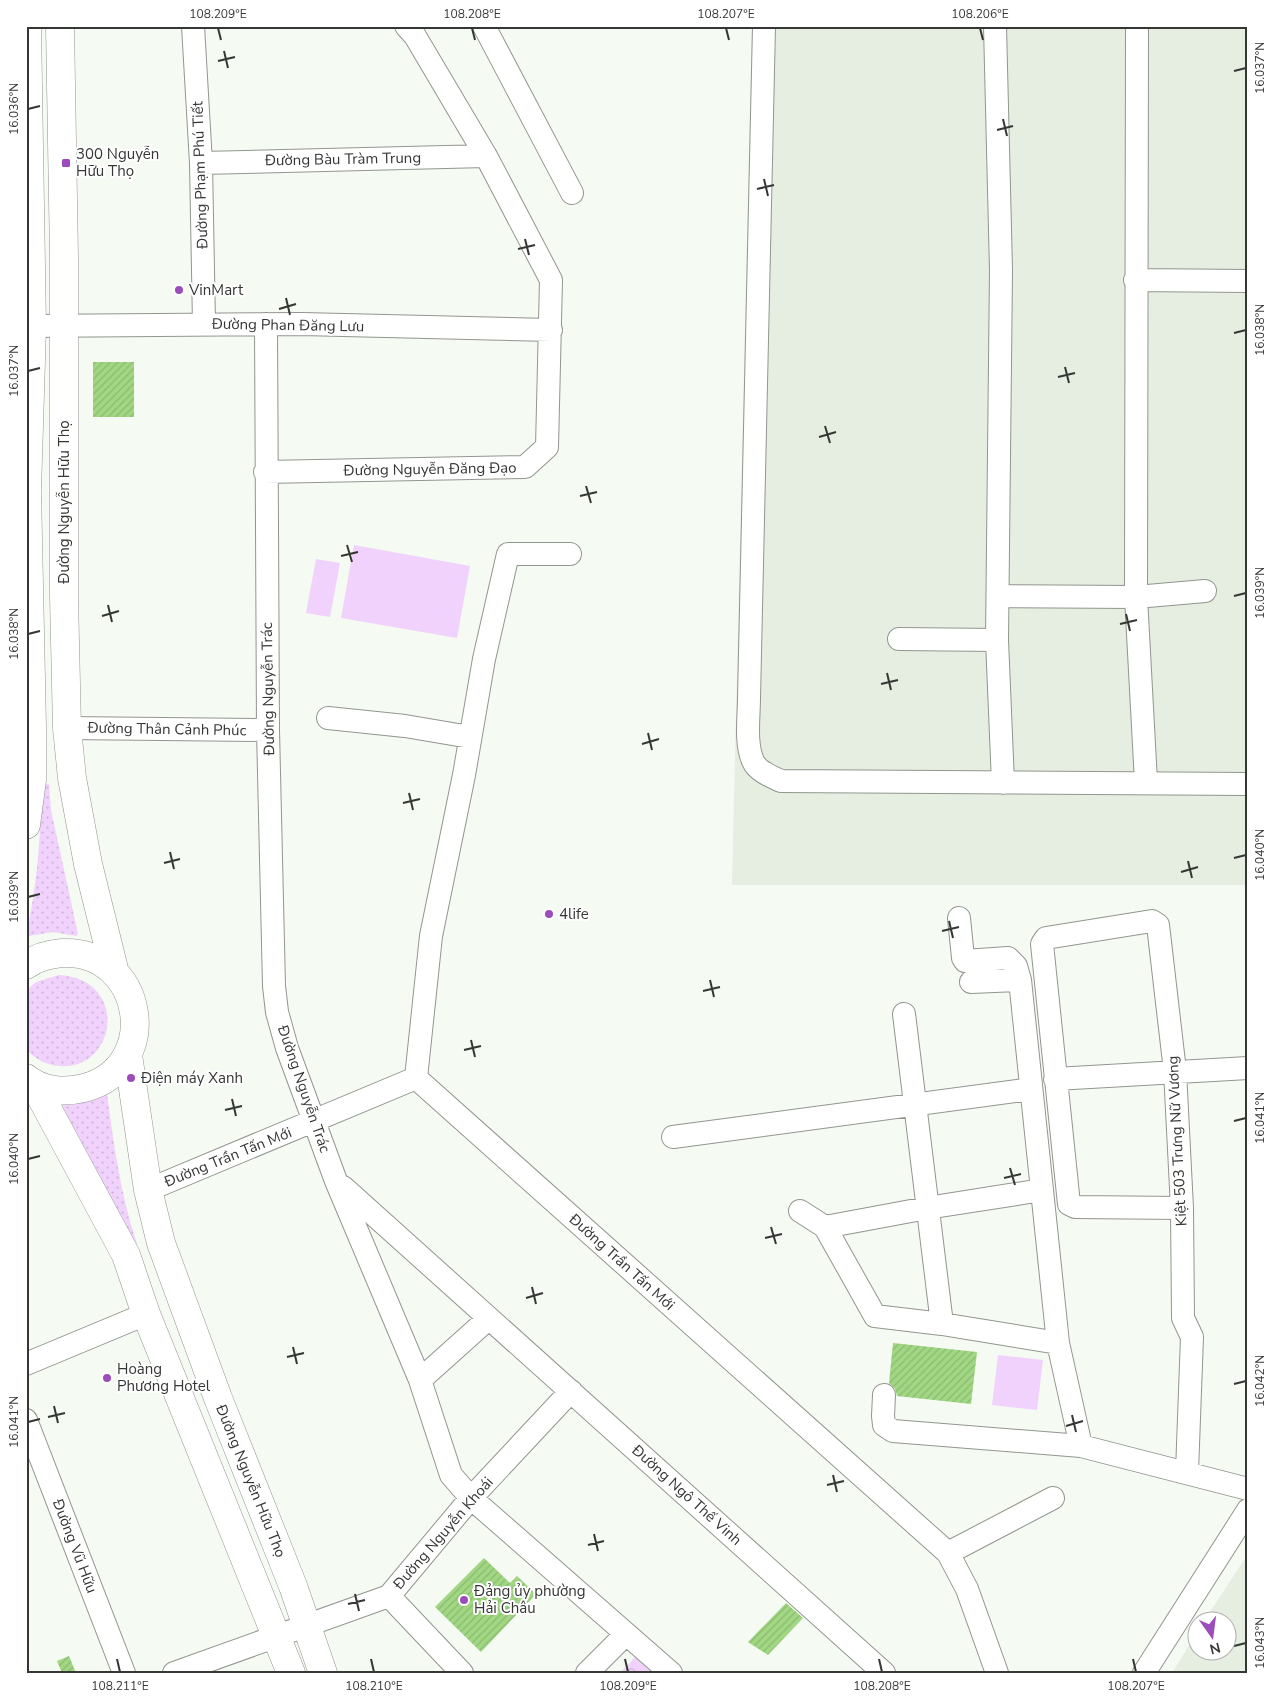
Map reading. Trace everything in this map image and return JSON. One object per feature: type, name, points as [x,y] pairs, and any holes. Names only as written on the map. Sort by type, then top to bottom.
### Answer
[{"type":"main road","points":[[26,825],[32,780],[29,727],[27,491],[29,326],[27,26]]},
{"type":"main road","name":"Đường Nguyễn Hữu Thọ","points":[[60,26],[64,257],[62,325],[67,728],[72,778],[88,864],[115,973]]},
{"type":"main road","points":[[26,965],[51,954],[74,953],[96,959],[115,973],[128,990],[135,1012],[134,1035],[128,1055],[112,1073],[94,1085],[73,1091],[51,1090],[29,1082]]},
{"type":"main road","name":"Đường Nguyễn Hữu Thọ","points":[[128,1055],[148,1190],[164,1252],[218,1398],[293,1586],[323,1673]]},
{"type":"main road","points":[[29,1082],[126,1255],[146,1314],[291,1673]]},
{"type":"street","name":"Đường Phạm Phú Tiết","points":[[193,26],[201,163],[204,324]]},
{"type":"street","name":"Đường Nguyễn Đăng Đạo","points":[[265,472],[525,467],[547,447],[551,280],[486,156],[415,36],[406,26]]},
{"type":"street","points":[[484,26],[572,193]]},
{"type":"street","points":[[764,26],[748,698],[749,743],[753,762],[767,775],[781,781],[1248,784]]},
{"type":"street","points":[[994,26],[1001,270],[998,640],[1003,783]]},
{"type":"street","points":[[1137,26],[1135,280],[1136,597],[1146,782]]},
{"type":"street","name":"Đường Bàu Tràm Trung","points":[[201,163],[486,156]]},
{"type":"street","points":[[1135,280],[1248,281]]},
{"type":"street","name":"Đường Phan Đăng Lưu","points":[[29,326],[266,324],[551,330]]},
{"type":"street","name":"Đường Nguyễn Trác","points":[[266,324],[265,472],[268,730],[275,995],[287,1048],[336,1181],[420,1380],[451,1475],[472,1498],[671,1673]]},
{"type":"street","points":[[416,1078],[431,936],[484,659],[508,554],[570,554]]},
{"type":"street","points":[[998,596],[1136,597],[1205,591]]},
{"type":"street","points":[[900,639],[998,640]]},
{"type":"street","points":[[328,718],[405,726],[470,737]]},
{"type":"street","name":"Đường Thân Cảnh Phúc","points":[[67,728],[268,730]]},
{"type":"street","points":[[959,918],[965,962],[1008,958],[1016,966],[1020,980],[1058,1343],[1081,1446]]},
{"type":"street","name":"Kiệt 503 Trưng Nữ Vương","points":[[1055,1079],[1042,944],[1046,938],[1156,921],[1158,924],[1175,1071],[1182,1208],[1183,1318],[1192,1337],[1187,1472]]},
{"type":"street","points":[[971,982],[1020,980]]},
{"type":"street","points":[[904,1014],[942,1324]]},
{"type":"street","points":[[1182,1208],[1075,1207],[1069,1204],[1055,1079],[1248,1068]]},
{"type":"street","name":"Đường Trần Tấn Mới","points":[[148,1190],[416,1078],[948,1553],[967,1589],[997,1673]]},
{"type":"street","points":[[673,1137],[1031,1089]]},
{"type":"street","name":"Đường Ngô Thế Vinh","points":[[336,1181],[884,1673]]},
{"type":"street","points":[[825,1228],[927,1208],[1042,1190]]},
{"type":"street","points":[[800,1211],[825,1228],[875,1316],[942,1324],[1058,1343]]},
{"type":"street","points":[[26,1364],[146,1314]]},
{"type":"street","points":[[420,1380],[488,1319]]},
{"type":"street","name":"Đường Nguyễn Khoái","points":[[174,1673],[389,1596],[472,1498],[571,1391]]},
{"type":"street","points":[[884,1395],[884,1425],[893,1431],[1081,1446],[1248,1489]]},
{"type":"street","name":"Đường Vũ Hữu","points":[[26,1420],[124,1673]]},
{"type":"street","points":[[948,1553],[1053,1498]]},
{"type":"street","points":[[1144,1673],[1248,1510]]},
{"type":"street","points":[[389,1596],[462,1673]]},
{"type":"street","points":[[598,1669],[626,1634]]},
{"type":"shaded area","points":[[752,26],[1248,26],[1248,885],[732,885]]},
{"type":"shaded area","points":[[1248,1554],[1248,1673],[1172,1673],[1186,1650],[1186,1662],[1236,1662],[1236,1612],[1210,1612]]},
{"type":"green space","points":[[354,545],[470,566],[457,638],[341,618]]},
{"type":"green space","points":[[316,559],[340,563],[330,617],[306,613]]},
{"type":"green space","points":[[39,784],[49,784],[51,810],[78,934],[76,936],[53,932],[29,936],[27,934],[38,860]]},
{"type":"green space","points":[[59,975],[82,980],[97,992],[105,1007],[107,1024],[103,1040],[93,1054],[79,1064],[59,1066],[50,1064],[33,1056],[26,1049],[26,991],[36,982]]},
{"type":"green space","points":[[106,1086],[114,1146],[131,1225],[137,1244],[130,1247],[52,1105]]},
{"type":"green space","points":[[998,1355],[1043,1360],[1037,1410],[992,1405]]},
{"type":"green space","points":[[638,1654],[659,1673],[620,1673]]},
{"type":"building","points":[[93,362],[134,362],[134,417],[93,417]]},
{"type":"building","points":[[893,1343],[977,1352],[971,1404],[897,1396],[895,1389],[889,1383]]},
{"type":"building","points":[[484,1558],[510,1583],[517,1576],[536,1594],[481,1652],[435,1607]]},
{"type":"building","points":[[786,1603],[803,1618],[768,1655],[748,1642]]},
{"type":"building","points":[[69,1656],[76,1673],[62,1673],[57,1661]]},
{"type":"place","name":"300 Nguyễn Hữu Thọ","points":[[66,163]]},
{"type":"place","name":"VinMart","points":[[179,290]]},
{"type":"place","name":"4life","points":[[549,914]]},
{"type":"place","name":"Điện máy Xanh","points":[[131,1078]]},
{"type":"place","name":"Hoàng Phương Hotel","points":[[107,1378]]},
{"type":"place","name":"Đảng ủy phường Hải Châu","points":[[464,1600]]}]
